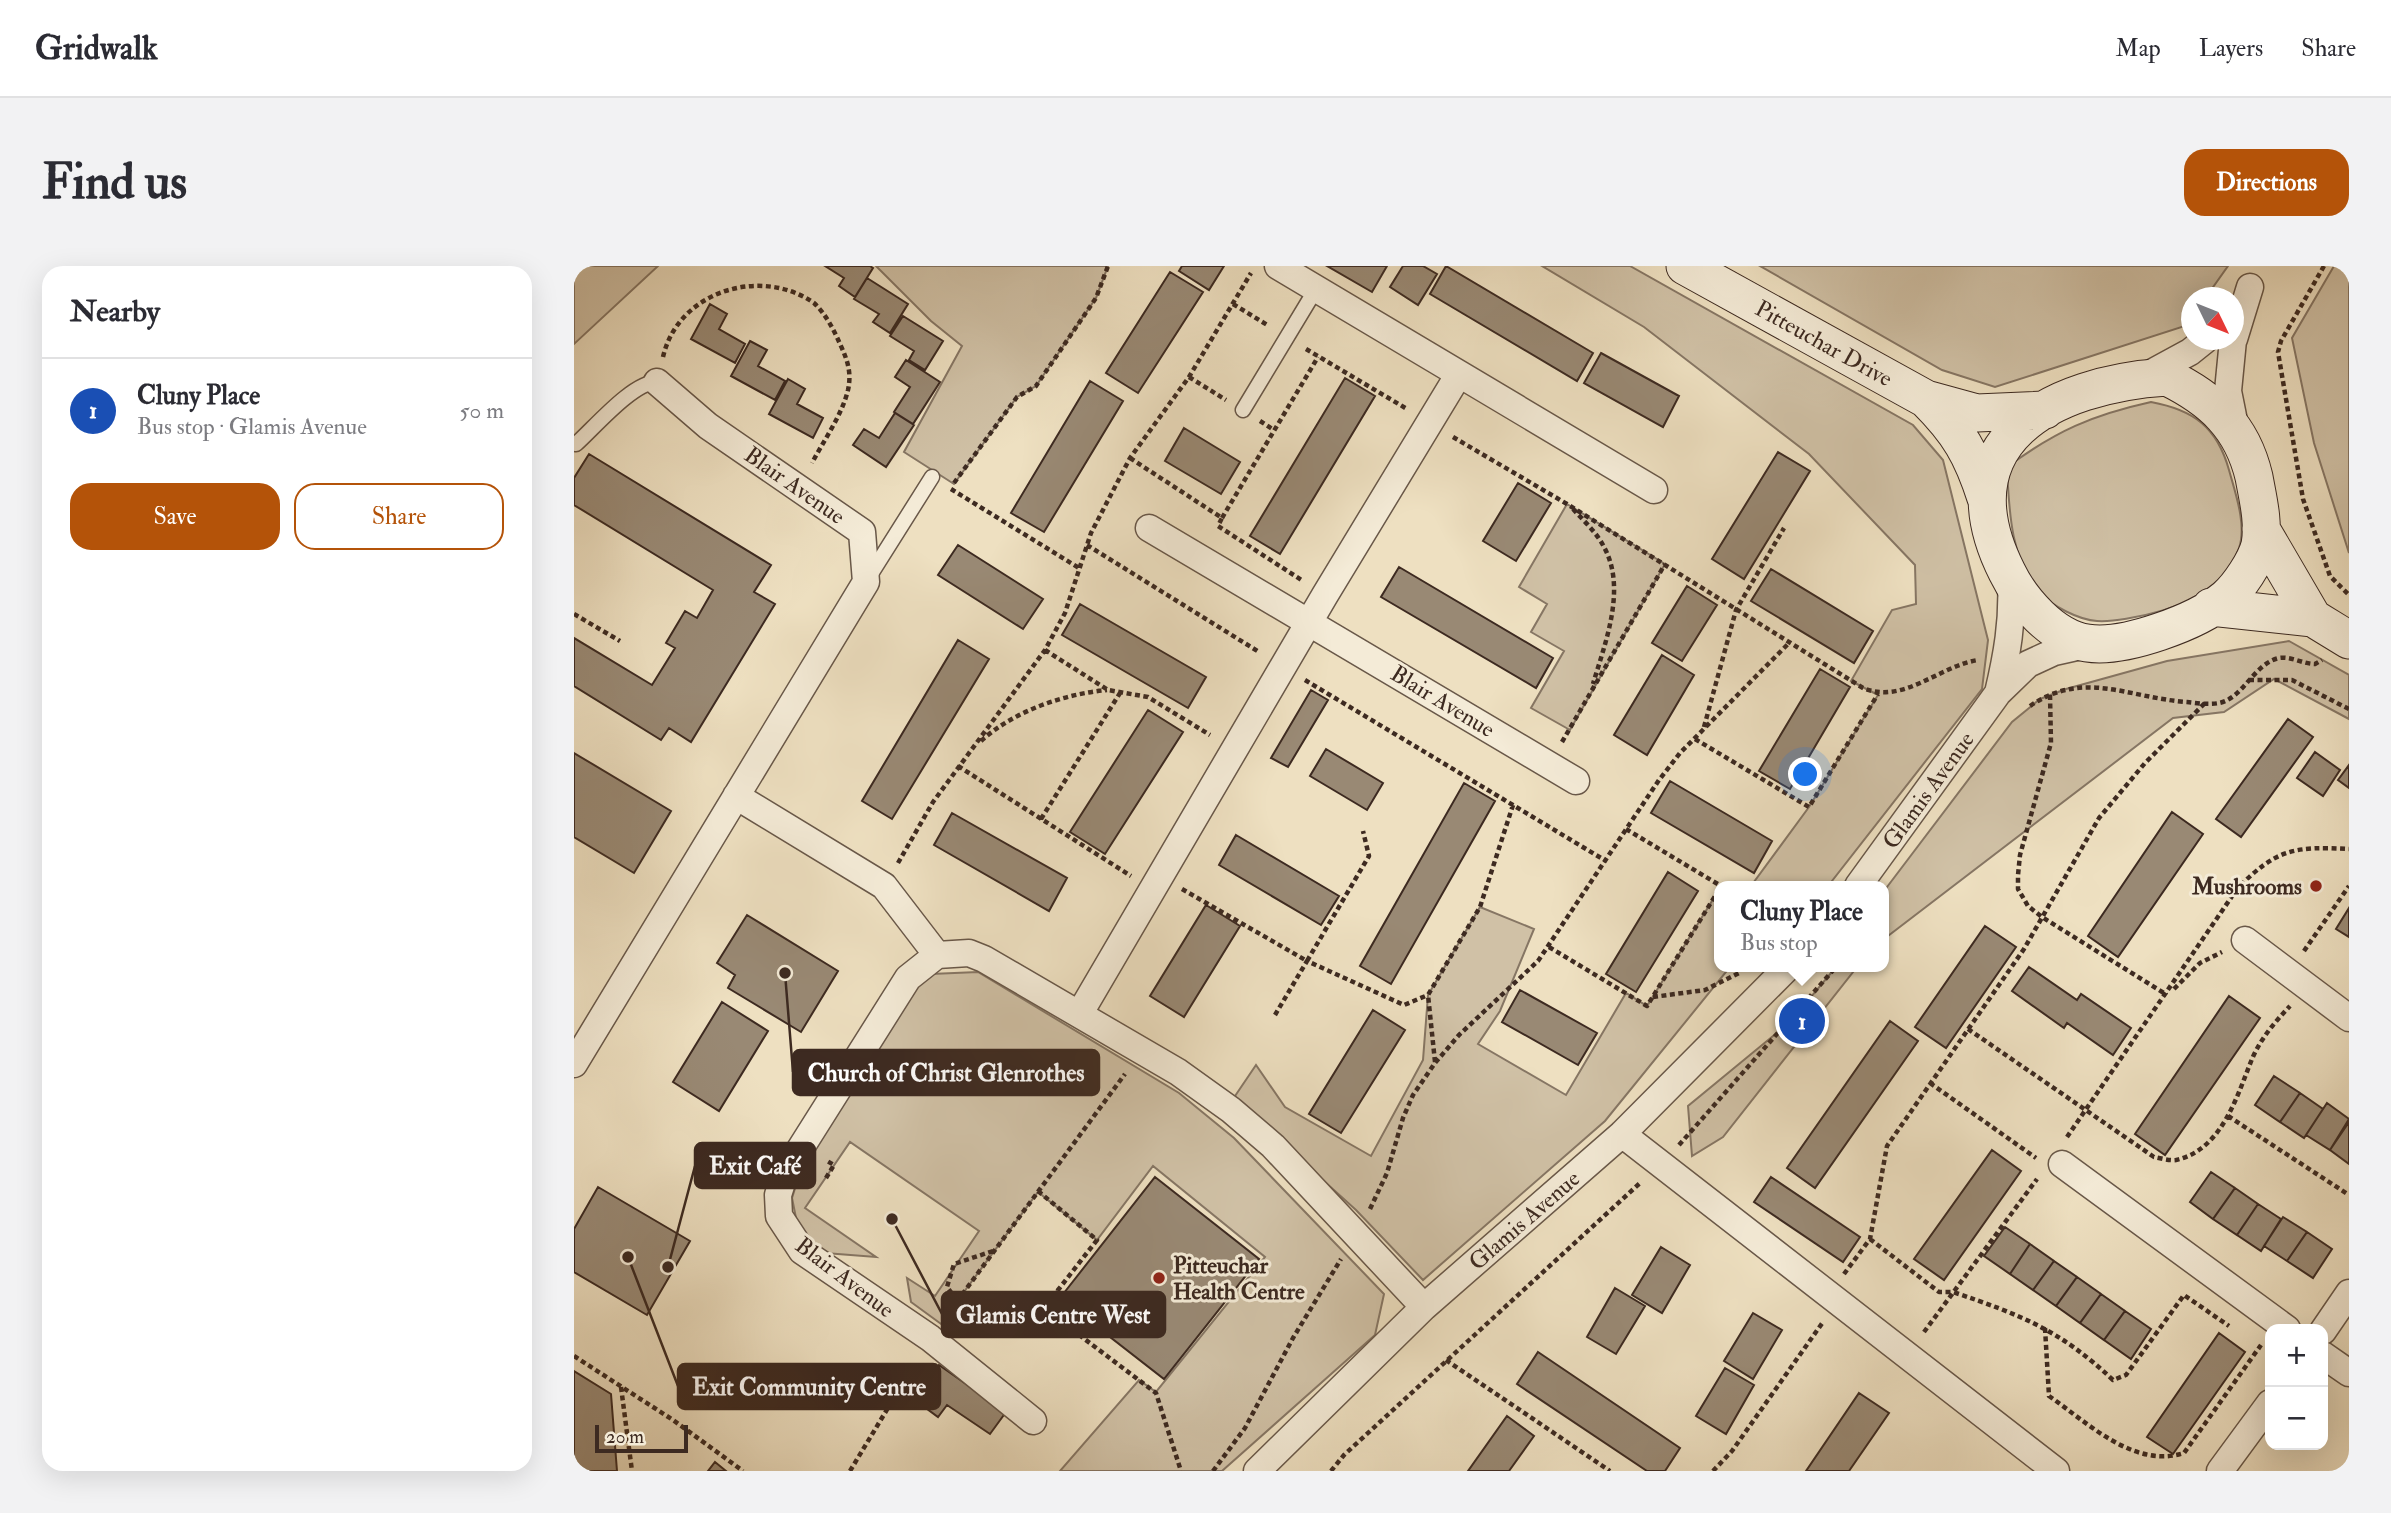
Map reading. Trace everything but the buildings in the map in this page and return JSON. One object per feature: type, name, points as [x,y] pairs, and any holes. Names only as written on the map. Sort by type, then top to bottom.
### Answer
[{"type":"street","points":[[1278,266],[1654,490]]},
{"type":"street","name":"Pitteuchar Drive","points":[[1685,266],[1926,399],[1977,413],[2045,411]]},
{"type":"street","points":[[2244,294],[2256,277]]},
{"type":"street","points":[[2244,309],[2256,277]]},
{"type":"street","points":[[2139,379],[2192,350]]},
{"type":"street","points":[[2232,350],[2228,391],[2237,434]]},
{"type":"street","points":[[1080,1013],[1325,595],[1460,374]]},
{"type":"street","points":[[2167,377],[2200,394],[2233,427],[2252,469],[2261,513],[2259,547],[2244,575],[2227,597],[2182,624],[2145,635],[2090,644],[2048,624],[2011,581],[1994,547],[1987,500],[1989,471],[2001,446],[2034,415],[2083,394],[2139,379],[2167,377]]},
{"type":"street","name":"Blair Avenue","points":[[657,382],[708,426],[862,532],[866,582]]},
{"type":"street","name":"Pitteuchar Drive","points":[[1926,399],[1962,439],[1973,458],[1987,500]]},
{"type":"street","name":"Blair Avenue","points":[[1149,528],[1576,781]]},
{"type":"street","points":[[2261,529],[2335,650]]},
{"type":"street","name":"Glamis Avenue","points":[[1998,693],[2013,615],[2011,581]]},
{"type":"street","points":[[574,1064],[866,582]]},
{"type":"street","points":[[2211,607],[2313,618]]},
{"type":"street","name":"Glamis Avenue","points":[[1862,881],[1998,693],[2028,664],[2054,652],[2090,644]]},
{"type":"street","points":[[736,796],[884,886],[937,955],[968,953],[976,956],[1080,1013],[1231,1110],[1273,1146],[1424,1307]]},
{"type":"street","points":[[2245,940],[2349,1018]]},
{"type":"street","name":"Blair Avenue","points":[[937,955],[908,978],[785,1173],[778,1195],[779,1216],[803,1251],[930,1338],[1032,1421]]},
{"type":"street","name":"Glamis Avenue","points":[[1257,1471],[1424,1307],[1622,1134],[1782,972]]},
{"type":"street","points":[[1622,1134],[2056,1471]]},
{"type":"street","points":[[2055,1165],[2265,1326]]},
{"type":"street","points":[[2328,1324],[2349,1293]]},
{"type":"street","points":[[2328,1358],[2349,1373]]},
{"type":"street","points":[[2220,1471],[2265,1410]]},
{"type":"lane","points":[[1243,410],[1315,289]]},
{"type":"lane","points":[[576,444],[634,391],[646,382],[657,382]]},
{"type":"lane","points":[[866,582],[932,477]]},
{"type":"path","points":[[951,489],[1017,397],[1036,386],[1096,298],[1108,266]]},
{"type":"path","points":[[884,886],[958,766],[1045,650],[1065,613],[1087,545],[1130,458],[1189,377],[1255,266]]},
{"type":"path","points":[[2324,266],[2281,341],[2278,352],[2303,499],[2330,576],[2349,595]]},
{"type":"path","points":[[657,382],[667,339],[688,307],[720,287],[754,280],[787,287],[814,303],[834,330],[850,365],[848,391],[799,488]]},
{"type":"path","points":[[1233,304],[1567,504],[1789,643],[1878,694],[1900,691],[1966,662],[2007,656]]},
{"type":"path","points":[[1318,357],[1218,526],[1325,595]]},
{"type":"path","points":[[1130,458],[1222,518]]},
{"type":"path","points":[[932,477],[1079,568]]},
{"type":"path","points":[[1567,504],[1606,549],[1614,577],[1608,634],[1590,694]]},
{"type":"path","points":[[1703,730],[1736,610],[1784,528]]},
{"type":"path","points":[[1087,545],[1283,667],[1605,860]]},
{"type":"path","points":[[1546,763],[1590,694],[1621,636],[1665,564]]},
{"type":"path","points":[[574,614],[620,641]]},
{"type":"path","points":[[1213,1471],[1245,1428],[1293,1338],[1378,1195],[1413,1095],[1435,1063],[1549,947],[1659,780],[1703,730],[1789,643]]},
{"type":"path","points":[[1045,650],[1108,690],[1147,697],[1234,750]]},
{"type":"path","points":[[2027,708],[2050,695],[2081,685],[2218,704],[2229,699],[2277,659],[2290,658],[2315,664],[2335,650]]},
{"type":"path","points":[[2249,680],[2292,680],[2349,709]]},
{"type":"path","points":[[970,751],[989,733],[1043,705],[1086,692],[1108,690]]},
{"type":"path","points":[[1041,819],[1120,693]]},
{"type":"path","points":[[1695,739],[1809,807],[1878,694]]},
{"type":"path","points":[[2050,695],[2051,743],[2021,855],[2018,889],[2028,906],[2042,917],[2166,996]]},
{"type":"path","points":[[1713,1471],[1732,1451],[1870,1239],[1887,1146],[2024,949],[2099,818],[2145,762],[2205,703]]},
{"type":"path","points":[[958,766],[1041,819],[1156,883],[1307,961],[1404,1005],[1428,995]]},
{"type":"path","points":[[1435,1063],[1428,995],[1480,907],[1514,805]]},
{"type":"path","points":[[1626,829],[1714,883]]},
{"type":"path","points":[[1275,1015],[1369,856],[1363,831]]},
{"type":"path","points":[[1907,1355],[2055,1165],[2085,1110],[2166,996],[2237,889],[2263,863],[2285,852],[2318,847],[2349,849]]},
{"type":"path","points":[[1968,1029],[2154,1157],[2175,1160],[2203,1146],[2228,1116],[2252,1058],[2349,886]]},
{"type":"path","points":[[1549,947],[1647,1006],[1714,897]]},
{"type":"path","points":[[2166,996],[2200,963],[2245,940]]},
{"type":"path","points":[[1652,997],[1704,990],[1741,972]]},
{"type":"path","points":[[1331,1471],[1344,1455],[1446,1359],[1660,1165],[1832,972]]},
{"type":"path","points":[[849,1471],[930,1338],[1142,1051]]},
{"type":"path","points":[[1930,1083],[2055,1165]]},
{"type":"path","points":[[2228,1116],[2349,1195]]},
{"type":"path","points":[[1038,1191],[1097,1240],[1058,1290],[1054,1309],[1070,1328],[1156,1393],[1181,1471]]},
{"type":"path","points":[[1870,1239],[1939,1292],[1954,1292],[2045,1327],[2086,1354],[2113,1380],[2126,1375],[2184,1295],[2238,1332]]},
{"type":"path","points":[[957,1300],[947,1287],[954,1264],[994,1251]]},
{"type":"path","points":[[2045,1327],[2049,1396],[2120,1447],[2166,1459],[2184,1453],[2265,1342]]},
{"type":"path","points":[[2249,1339],[2265,1350]]},
{"type":"path","points":[[574,1356],[743,1471]]},
{"type":"path","points":[[1446,1359],[1611,1471]]},
{"type":"path","points":[[621,1387],[632,1471]]},
{"type":"shaded area","points":[[574,266],[658,266],[574,344]]},
{"type":"shaded area","points":[[876,266],[1108,266],[1096,298],[1036,386],[1017,397],[954,484],[904,452],[962,346],[931,321]]},
{"type":"shaded area","points":[[1542,266],[1630,266],[1913,425],[1943,460],[1988,640],[1982,689],[1832,881],[1755,881],[1809,807],[1878,695],[1851,681],[1892,610],[1916,604],[1915,565],[1809,454],[1644,327]]},
{"type":"shaded area","points":[[1760,266],[2228,266],[2213,287],[2181,287],[2181,327],[1995,387],[1942,370]]},
{"type":"shaded area","points":[[2334,266],[2349,266],[2349,553],[2314,443],[2292,338]]},
{"type":"shaded area","points":[[2151,402],[2166,405],[2191,416],[2202,423],[2218,442],[2229,470],[2239,509],[2242,529],[2239,548],[2224,578],[2197,597],[2163,610],[2126,619],[2097,621],[2082,618],[2066,612],[2045,598],[2022,565],[2013,533],[2007,467],[2042,443],[2075,426]]},
{"type":"shaded area","points":[[1567,504],[1665,564],[1570,730],[1531,708],[1564,651],[1531,632],[1547,604],[1519,587]]},
{"type":"shaded area","points":[[2289,641],[2349,675],[2349,719],[2274,679],[2224,712],[2173,718],[1889,935],[1889,884],[2012,722],[2040,699],[2066,689],[2167,661]]},
{"type":"shaded area","points":[[1714,898],[1714,972],[1726,972],[1605,1121],[1423,1280],[1356,1210],[1233,1099],[1256,1065],[1285,1107],[1371,1156],[1423,1060],[1428,995],[1480,907],[1534,929],[1500,1011],[1478,1044],[1566,1095],[1626,993],[1647,1006]]},
{"type":"shaded area","points":[[978,972],[1179,1093],[1234,1138],[1384,1294],[1375,1335],[1222,1471],[1060,1471],[1139,1380],[1156,1392],[1265,1257],[1153,1166],[1097,1240],[1038,1192],[958,1300],[987,1323],[948,1329],[911,1302],[907,1278],[935,1296],[979,1231],[850,1142],[805,1208],[876,1257],[825,1253],[798,1228],[792,1198],[804,1160],[907,993],[931,974]]},
{"type":"shaded area","points":[[1832,972],[1853,972],[1723,1137],[1692,1156],[1688,1106],[1790,1022]]},
{"type":"place","name":"Mushrooms","points":[[2316,886]]},
{"type":"place","name":"Church of Christ Glenrothes","points":[[785,973]]},
{"type":"place","name":"Cluny Place","points":[[1802,1021]]},
{"type":"place","name":"Glamis Centre West","points":[[892,1219]]},
{"type":"place","name":"Exit Community Centre","points":[[628,1257]]},
{"type":"place","name":"Exit Café","points":[[668,1267]]},
{"type":"place","name":"Pitteuchar Health Centre","points":[[1159,1278]]}]
